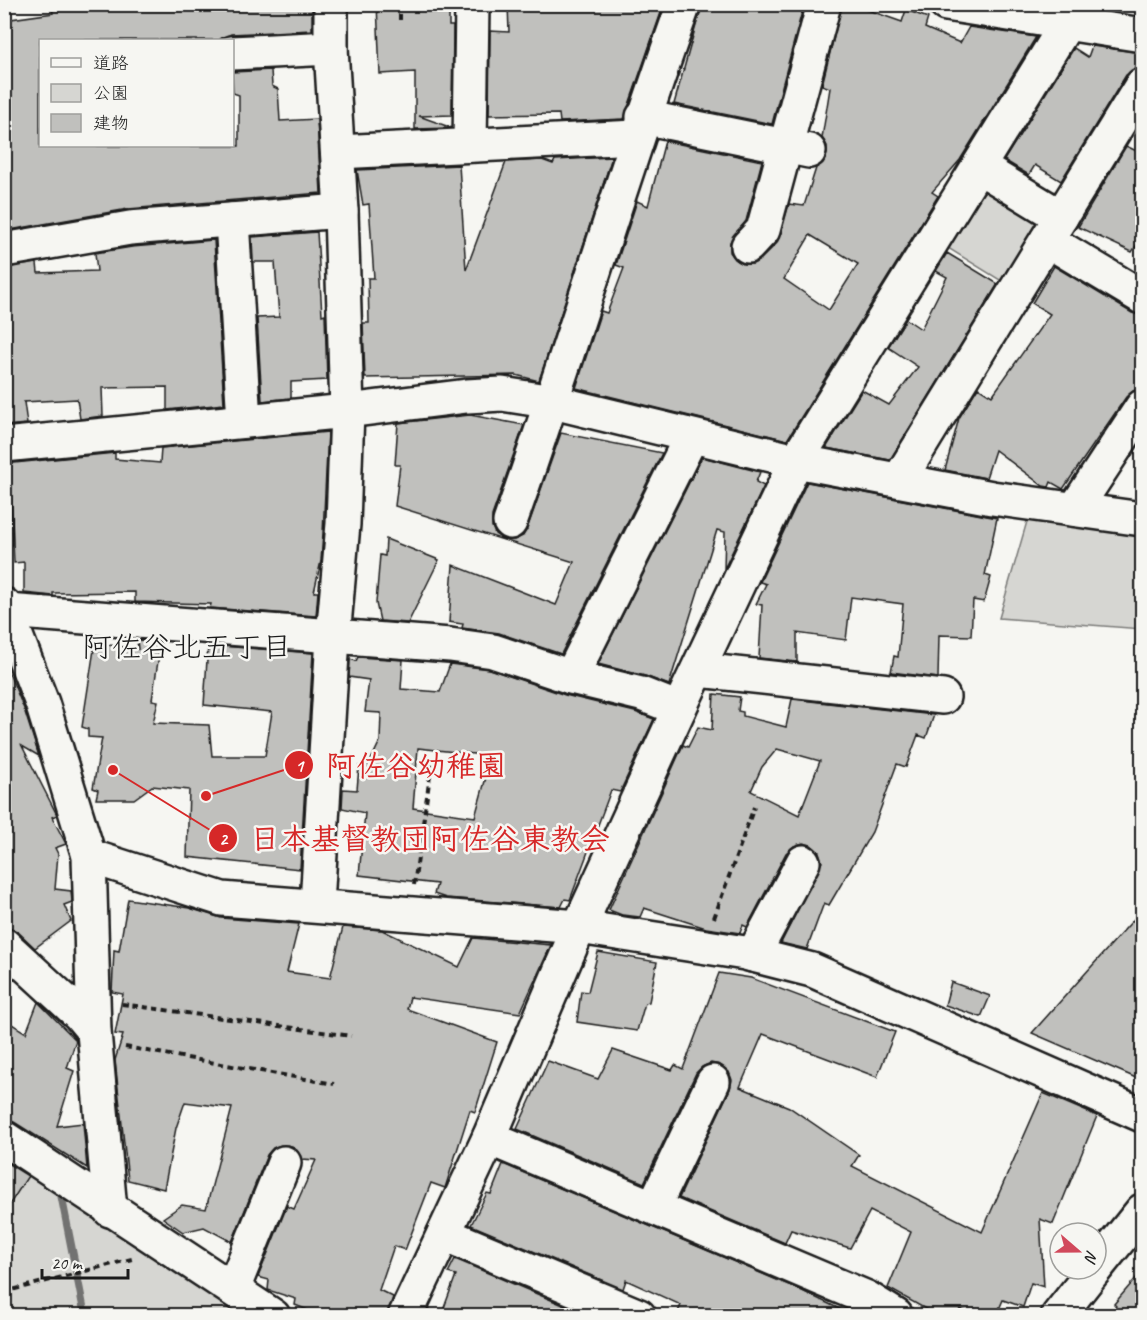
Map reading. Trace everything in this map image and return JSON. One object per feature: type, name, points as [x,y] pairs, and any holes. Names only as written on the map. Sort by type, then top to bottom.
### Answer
[{"type":"street","points":[[318,904],[333,637],[344,524],[347,411],[341,211],[331,48],[331,4]]},
{"type":"street","points":[[470,145],[472,4]]},
{"type":"street","points":[[510,522],[553,402],[640,127],[684,4]]},
{"type":"street","points":[[748,246],[763,230],[798,148],[824,4]]},
{"type":"street","points":[[961,6],[1074,14],[1143,35]]},
{"type":"street","points":[[405,1316],[489,1138],[579,927],[796,461],[1074,14]]},
{"type":"street","points":[[234,53],[331,48]]},
{"type":"street","points":[[899,480],[1143,84]]},
{"type":"street","points":[[338,152],[470,145],[640,127],[798,148]]},
{"type":"street","points":[[979,166],[1143,297]]},
{"type":"street","points":[[4,250],[130,228],[341,211]]},
{"type":"street","points":[[232,220],[244,421]]},
{"type":"street","points":[[4,444],[502,394],[553,402],[796,461],[1143,519]]},
{"type":"street","points":[[1075,509],[1143,407]]},
{"type":"street","points":[[571,677],[691,437]]},
{"type":"street","points":[[110,1210],[94,1037],[95,1000],[89,856],[42,703],[7,616],[450,645],[493,651],[571,677],[632,691],[679,709]]},
{"type":"street","points":[[699,670],[943,697]]},
{"type":"street","points":[[89,856],[222,899],[318,904],[579,927],[753,955],[812,970],[1143,1115]]},
{"type":"street","points":[[753,955],[803,862]]},
{"type":"street","points":[[4,945],[79,1014],[94,1037]]},
{"type":"street","points":[[654,1206],[713,1082]]},
{"type":"street","points":[[4,1138],[273,1316]]},
{"type":"street","points":[[489,1138],[867,1298],[896,1316]]},
{"type":"street","points":[[232,1289],[284,1163]]},
{"type":"street","points":[[1108,1254],[1143,1211]]},
{"type":"street","points":[[444,1234],[639,1316]]},
{"type":"street","points":[[1058,1316],[1086,1281]]},
{"type":"path","points":[[400,4],[400,20]]},
{"type":"path","points":[[410,912],[432,762]]},
{"type":"path","points":[[703,946],[754,807]]},
{"type":"path","points":[[95,1000],[351,1036]]},
{"type":"path","points":[[94,1037],[334,1084]]},
{"type":"path","points":[[4,1292],[138,1257]]},
{"type":"green space","points":[[982,176],[1050,218],[1008,285],[940,243]]},
{"type":"green space","points":[[1030,511],[1142,528],[1142,629],[999,618]]},
{"type":"green space","points":[[4,1153],[248,1315],[5,1315]]},
{"type":"building","points":[[79,4],[312,4],[312,30],[231,34],[221,39],[39,39],[39,147],[239,146],[239,95],[234,93],[234,72],[271,70],[272,86],[278,89],[280,121],[317,119],[321,193],[128,209],[4,231],[4,20],[53,13],[52,8]]},
{"type":"building","points":[[377,4],[449,4],[449,26],[453,26],[452,115],[419,116],[452,128],[415,129],[415,72],[380,74]]},
{"type":"building","points":[[508,4],[664,4],[624,119],[560,122],[559,114],[489,115],[490,31],[509,32]]},
{"type":"building","points":[[702,4],[804,4],[772,124],[674,104]]},
{"type":"building","points":[[842,4],[851,4],[902,22],[906,10],[928,18],[925,28],[960,43],[969,27],[1036,37],[960,160],[932,192],[938,196],[787,440],[576,388],[601,311],[607,313],[624,268],[616,265],[637,201],[648,206],[665,141],[762,161],[746,221],[730,242],[730,252],[735,259],[743,264],[753,264],[777,243],[789,204],[804,206],[816,168],[823,163],[827,154],[827,146],[822,138],[830,88],[822,85]],"holes":[[[810,235],[858,264],[829,310],[784,279]]]},
{"type":"building","points":[[1092,46],[1143,53],[1143,61],[1139,67],[1126,75],[1061,181],[1035,165],[1029,175],[1004,160],[1074,48],[1088,57]]},
{"type":"building","points":[[1126,146],[1143,154],[1143,236],[1132,252],[1078,227]]},
{"type":"building","points":[[612,157],[539,381],[516,375],[365,378],[363,323],[369,323],[368,278],[374,278],[369,204],[363,205],[357,170],[459,165],[466,270],[506,162],[542,160],[553,164],[555,160]]},
{"type":"building","points":[[317,232],[322,315],[325,314],[327,380],[291,382],[291,398],[262,401],[257,318],[279,317],[275,262],[253,262],[252,237]]},
{"type":"building","points":[[214,240],[224,404],[167,410],[167,387],[102,388],[103,416],[80,419],[77,399],[24,402],[27,424],[4,426],[4,268],[37,263],[38,273],[97,271],[95,253],[132,247]]},
{"type":"building","points":[[947,253],[998,284],[890,460],[826,448],[862,390],[889,405],[918,367],[888,347],[906,319],[921,329],[947,277],[936,271]]},
{"type":"building","points":[[1054,266],[1132,313],[1143,316],[1143,388],[1133,391],[1126,397],[1063,489],[1051,482],[1049,487],[1043,486],[995,450],[986,478],[945,470],[959,418],[978,387],[992,396],[1050,314],[1032,303]]},
{"type":"building","points":[[470,415],[524,425],[492,516],[495,534],[504,540],[514,540],[523,536],[527,529],[561,433],[662,453],[561,654],[499,633],[462,628],[463,624],[449,622],[453,565],[556,605],[574,562],[395,506],[400,465],[395,465],[398,423]]},
{"type":"building","points":[[328,432],[321,561],[314,592],[318,592],[316,616],[210,608],[211,604],[135,602],[135,592],[53,593],[53,596],[24,593],[24,562],[14,563],[11,499],[4,499],[4,464],[115,453],[115,459],[160,463],[161,448]]},
{"type":"building","points":[[702,457],[760,472],[756,482],[764,486],[724,569],[725,532],[717,530],[669,685],[645,676],[598,664]]},
{"type":"building","points":[[807,482],[997,518],[985,575],[991,577],[984,602],[973,600],[971,636],[939,635],[938,678],[891,672],[894,656],[898,657],[903,604],[851,597],[846,640],[797,633],[797,662],[759,658],[762,605],[756,604],[766,584],[760,582]]},
{"type":"building","points":[[386,539],[439,560],[408,623],[380,621],[376,603],[380,555],[385,556]]},
{"type":"building","points":[[137,640],[161,642],[152,700],[158,701],[153,723],[209,725],[212,756],[265,756],[272,712],[204,705],[208,645],[313,653],[300,869],[187,857],[189,790],[152,786],[134,799],[96,799],[98,790],[93,788],[102,738],[88,737],[88,729],[82,727],[95,643],[138,649]]},
{"type":"building","points":[[358,657],[403,660],[401,689],[440,692],[450,664],[489,669],[565,695],[635,712],[654,719],[620,792],[611,790],[570,900],[565,899],[561,907],[446,898],[434,894],[437,884],[359,875],[365,813],[342,808],[343,789],[357,790],[359,766],[369,764],[380,741],[381,713],[365,712],[369,680],[349,677],[350,659],[356,661]],"holes":[[[418,748],[492,756],[475,817],[413,808]]]},
{"type":"building","points":[[4,661],[24,709],[39,756],[22,746],[57,815],[52,817],[66,844],[55,848],[58,854],[55,889],[71,891],[72,902],[64,905],[71,921],[35,948],[17,931],[4,927]]},
{"type":"building","points":[[714,694],[740,697],[738,711],[743,712],[743,716],[786,727],[792,699],[934,715],[926,738],[918,735],[906,767],[897,764],[872,832],[829,905],[824,903],[807,949],[781,943],[822,862],[819,852],[811,845],[803,843],[794,846],[786,853],[747,927],[743,925],[740,933],[706,928],[644,908],[640,917],[622,915],[609,910],[683,745],[688,747],[698,727],[712,730]],"holes":[[[777,749],[820,761],[799,815],[751,791],[762,767]]]},
{"type":"building","points":[[128,899],[189,908],[221,918],[299,924],[287,972],[330,978],[343,927],[382,930],[459,967],[473,938],[551,945],[520,1013],[410,997],[407,1009],[497,1042],[475,1112],[470,1110],[445,1188],[431,1183],[405,1250],[394,1246],[379,1290],[393,1297],[387,1316],[323,1316],[295,1305],[296,1299],[268,1290],[269,1280],[258,1277],[287,1206],[294,1209],[316,1160],[302,1159],[292,1146],[281,1145],[273,1148],[267,1155],[232,1242],[204,1227],[183,1232],[163,1218],[182,1205],[206,1209],[232,1108],[185,1102],[176,1128],[164,1189],[128,1180],[115,1060],[123,1035],[115,1034],[123,994],[112,992],[114,950],[119,951]]},
{"type":"building","points":[[1143,909],[1143,1081],[1032,1033]]},
{"type":"building","points":[[598,952],[657,962],[649,1002],[645,1003],[637,1031],[577,1022],[581,991],[588,992]]},
{"type":"building","points":[[719,973],[751,978],[895,1032],[877,1077],[763,1034],[740,1087],[789,1107],[859,1155],[852,1166],[982,1232],[1043,1093],[1097,1116],[1054,1221],[1048,1222],[1040,1219],[1044,1287],[1031,1283],[1023,1307],[1003,1300],[996,1316],[976,1316],[960,1309],[957,1316],[938,1316],[888,1288],[911,1232],[870,1211],[850,1248],[791,1230],[785,1243],[679,1198],[730,1089],[732,1080],[729,1072],[720,1065],[711,1063],[696,1073],[644,1183],[517,1129],[548,1061],[598,1079],[613,1050],[672,1070],[675,1065],[683,1069]]},
{"type":"building","points":[[951,982],[990,996],[981,1017],[945,1005]]},
{"type":"building","points":[[38,1002],[76,1040],[67,1068],[74,1071],[57,1126],[83,1123],[87,1168],[14,1122],[4,1119],[4,1019],[26,1033]]},
{"type":"building","points":[[4,1161],[28,1176],[4,1213]]},
{"type":"building","points":[[503,1164],[798,1289],[854,1316],[755,1316],[731,1308],[728,1316],[676,1316],[681,1305],[626,1280],[623,1289],[471,1225],[487,1193],[491,1194]]},
{"type":"building","points":[[455,1259],[589,1316],[441,1316],[456,1275],[448,1273]]},
{"type":"building","points":[[1143,1270],[1143,1316],[1108,1316],[1116,1306],[1114,1304]]},
{"type":"waterway","points":[[61,1194],[85,1316]]},
{"type":"place","name":"日本基督教団阿佐谷東教会","points":[[113,770]]},
{"type":"place","name":"阿佐谷幼稚園","points":[[206,796]]},
{"type":"district","name":"阿佐谷北五丁目","points":[[187,647]]}]
